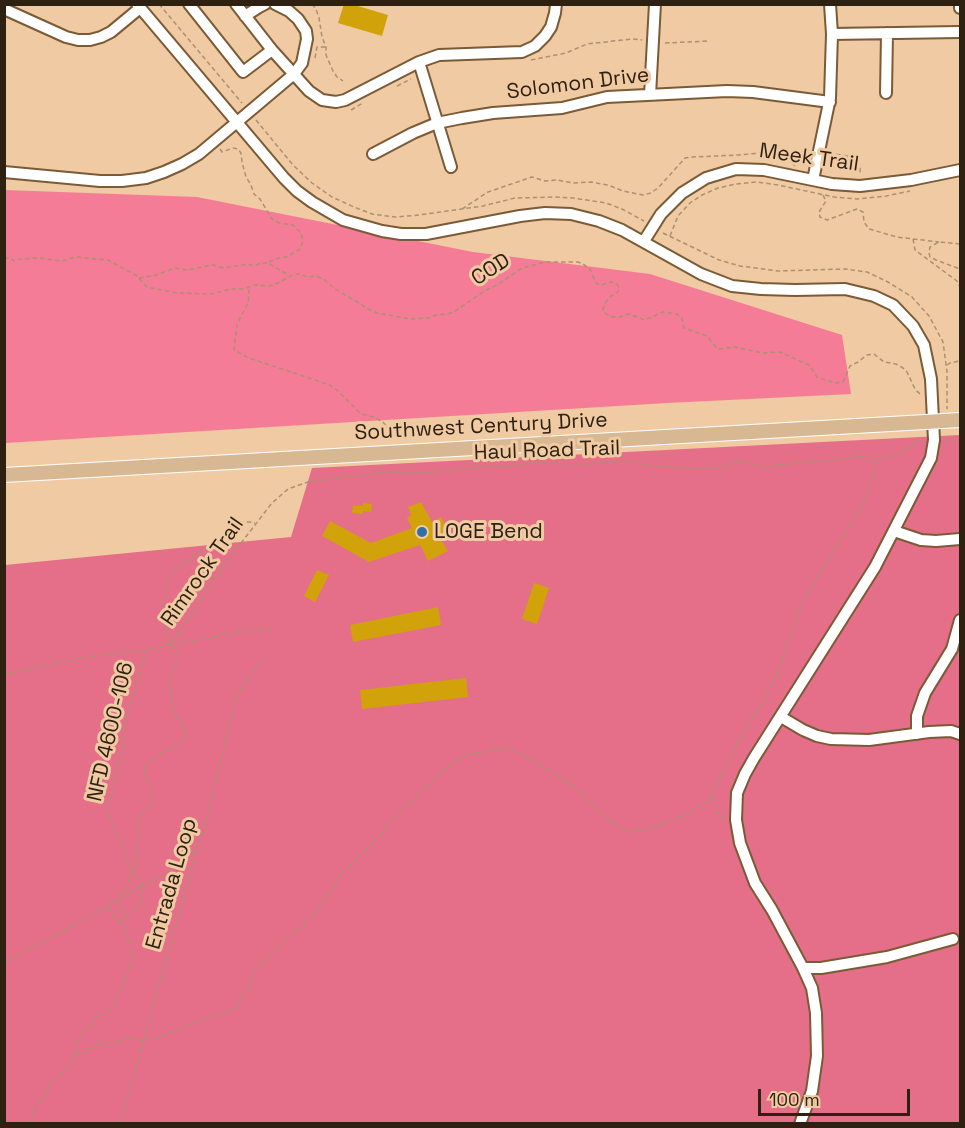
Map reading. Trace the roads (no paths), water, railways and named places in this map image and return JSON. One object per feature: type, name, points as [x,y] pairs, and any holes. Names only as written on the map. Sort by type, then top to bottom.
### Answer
[{"type":"main road","name":"Southwest Century Drive","points":[[4,475],[960,420]]},
{"type":"street","points":[[189,4],[243,72],[272,50]]},
{"type":"street","points":[[236,4],[272,50],[309,91],[322,100],[336,102],[345,100],[419,62],[439,55],[522,52],[535,46],[545,36],[551,27],[556,4]]},
{"type":"street","points":[[245,16],[265,4]]},
{"type":"street","points":[[4,172],[122,182],[164,172],[199,154],[294,74],[302,63],[307,39],[306,31],[289,11],[275,4]]},
{"type":"street","points":[[651,95],[655,4]]},
{"type":"street","points":[[807,179],[819,152],[830,102],[832,34],[830,4]]},
{"type":"street","points":[[4,9],[66,37],[84,40],[101,38],[111,32],[139,6],[284,178],[297,191],[343,220],[401,234],[426,234],[520,216],[545,213],[571,214],[622,230],[701,274],[732,286],[795,290],[845,289],[874,296],[893,305],[913,326],[924,345],[932,379],[934,440],[931,458],[875,567],[745,774],[737,793],[736,820],[740,843],[755,883],[772,910],[812,988],[816,1013],[817,1056],[812,1091],[800,1124]]},
{"type":"street","points":[[832,34],[960,32]]},
{"type":"street","points":[[886,33],[886,93]]},
{"type":"street","points":[[419,62],[451,167]]},
{"type":"street","name":"Solomon Drive","points":[[373,154],[437,123],[493,114],[562,108],[607,97],[727,91],[830,102]]},
{"type":"street","name":"Meek Trail","points":[[644,241],[661,214],[682,193],[706,178],[736,169],[765,170],[832,184],[860,186],[911,180],[960,170]]},
{"type":"street","points":[[894,531],[921,540],[960,543]]},
{"type":"street","points":[[917,734],[917,716],[925,693],[952,649],[960,620]]},
{"type":"street","points":[[781,717],[802,730],[831,739],[869,740],[951,731],[960,734]]},
{"type":"street","points":[[803,968],[821,969],[887,957],[953,939]]},
{"type":"place","name":"LOGE Bend","points":[[422,532]]}]
